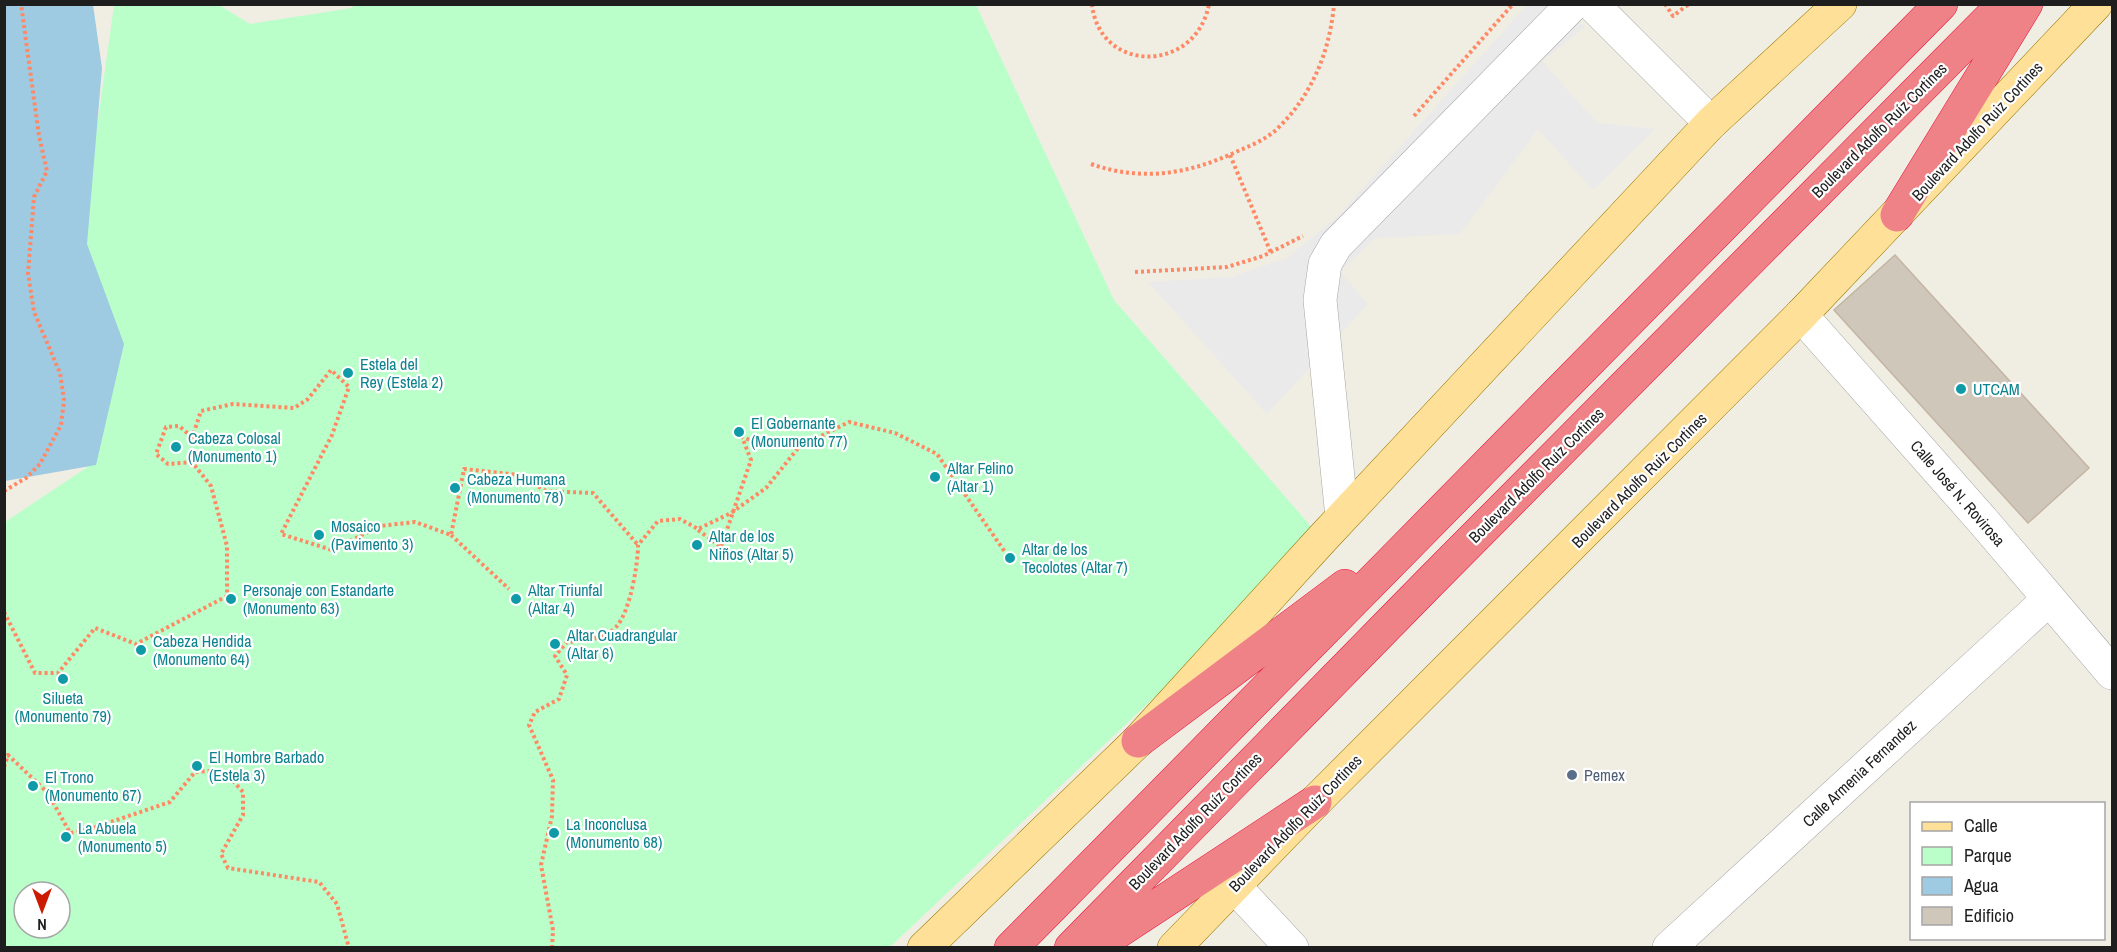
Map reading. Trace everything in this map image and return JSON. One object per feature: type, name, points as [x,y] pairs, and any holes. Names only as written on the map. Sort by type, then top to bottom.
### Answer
[{"type":"highway","points":[[1011,948],[1941,4]]},
{"type":"highway","name":"Boulevard Adolfo Ruíz Cortines","points":[[1071,948],[1439,572],[2004,4]]},
{"type":"highway","points":[[1897,215],[2026,4]]},
{"type":"highway","points":[[1138,741],[1432,520]]},
{"type":"highway","points":[[1093,948],[1315,801]]},
{"type":"main road","points":[[924,948],[1138,741],[1342,517],[1712,123],[1840,4]]},
{"type":"main road","name":"Boulevard Adolfo Ruiz Cortines","points":[[1174,948],[1315,801],[1563,556],[1801,315],[2096,4]]},
{"type":"street","points":[[1342,517],[1320,300],[1325,264],[1336,245],[1573,4]]},
{"type":"street","points":[[1592,4],[1712,123]]},
{"type":"street","name":"Calle José N. Rovirosa","points":[[1801,315],[2112,673]]},
{"type":"street","name":"Calle Armenia Fernandez","points":[[1689,941],[2049,599]]},
{"type":"street","points":[[1234,886],[1292,948]]},
{"type":"path","points":[[4,491],[26,478],[40,464],[61,424],[64,400],[60,373],[34,312],[28,273],[34,197],[47,171],[39,136],[21,4]]},
{"type":"path","points":[[1092,4],[1096,20],[1107,39],[1126,52],[1148,57],[1170,54],[1189,43],[1203,25],[1209,4]]},
{"type":"path","points":[[1091,164],[1108,170],[1150,175],[1196,169],[1262,139],[1278,128],[1304,95],[1329,43],[1334,4]]},
{"type":"path","points":[[1411,119],[1513,4]]},
{"type":"path","points":[[1665,4],[1673,16],[1689,4]]},
{"type":"path","points":[[1230,155],[1271,253]]},
{"type":"path","points":[[1134,272],[1227,267],[1271,253],[1309,231]]},
{"type":"path","points":[[4,612],[35,673],[58,673],[95,628],[136,644],[227,596],[225,536],[211,486],[192,462],[192,438],[201,411],[234,404],[294,408],[308,399],[331,370],[349,387],[318,466],[281,534],[332,550],[380,526],[415,522],[451,535],[509,589]]},
{"type":"path","points":[[698,529],[731,513],[766,488],[799,447],[849,422],[895,434],[937,454],[1005,552]]},
{"type":"path","points":[[192,438],[179,426],[166,427],[156,454],[168,464],[192,462]]},
{"type":"path","points":[[552,948],[553,930],[541,865],[552,816],[553,780],[530,726],[535,712],[559,699],[567,675],[555,656],[567,642],[589,641],[616,627],[630,596],[638,563],[638,545],[658,521],[681,519],[721,547],[751,460],[742,437],[769,447],[807,443]]},
{"type":"path","points":[[451,535],[464,469],[519,475],[546,491],[593,493],[638,545]]},
{"type":"path","points":[[4,767],[6,753]]},
{"type":"path","points":[[6,753],[48,793],[70,834],[170,801],[195,772],[223,770],[243,792],[243,815],[221,854],[228,868],[319,882],[337,904],[349,948]]},
{"type":"green space","points":[[354,4],[976,5],[1114,300],[1322,539],[890,947],[5,948],[5,522],[92,464],[80,249],[114,5],[219,5],[250,24],[352,8]]},
{"type":"shaded area","points":[[1527,5],[1562,5],[1585,27],[1542,61],[1597,123],[1655,129],[1593,190],[1538,129],[1460,234],[1375,238],[1340,272],[1368,304],[1267,414],[1148,282],[1231,277],[1287,258],[1338,216]]},
{"type":"water","points":[[5,4],[93,5],[102,68],[87,244],[124,344],[96,465],[5,481]]},
{"type":"building","name":"UTCAM","points":[[1895,255],[2089,468],[2028,523],[1834,310]]},
{"type":"place","name":"Estela del Rey (Estela 2)","points":[[348,373]]},
{"type":"place","name":"UTCAM","points":[[1961,389]]},
{"type":"place","name":"El Gobernante (Monumento 77)","points":[[739,432]]},
{"type":"place","name":"Cabeza Colosal (Monumento 1)","points":[[176,447]]},
{"type":"place","name":"Altar Felino (Altar 1)","points":[[935,477]]},
{"type":"place","name":"Cabeza Humana (Monumento 78)","points":[[455,488]]},
{"type":"place","name":"Mosaico (Pavimento 3)","points":[[319,535]]},
{"type":"place","name":"Altar de los Niños (Altar 5)","points":[[697,545]]},
{"type":"place","name":"Altar de los Tecolotes (Altar 7)","points":[[1010,558]]},
{"type":"place","name":"Personaje con Estandarte (Monumento 63)","points":[[231,599]]},
{"type":"place","name":"Altar Triunfal (Altar 4)","points":[[516,599]]},
{"type":"place","name":"Altar Cuadrangular (Altar 6)","points":[[555,644]]},
{"type":"place","name":"Cabeza Hendida (Monumento 64)","points":[[141,650]]},
{"type":"place","name":"Silueta (Monumento 79)","points":[[63,679]]},
{"type":"place","name":"El Hombre Barbado (Estela 3)","points":[[197,766]]},
{"type":"place","name":"Pemex","points":[[1572,775]]},
{"type":"place","name":"El Trono (Monumento 67)","points":[[33,786]]},
{"type":"place","name":"La Inconclusa (Monumento 68)","points":[[554,833]]},
{"type":"place","name":"La Abuela (Monumento 5)","points":[[66,837]]}]
